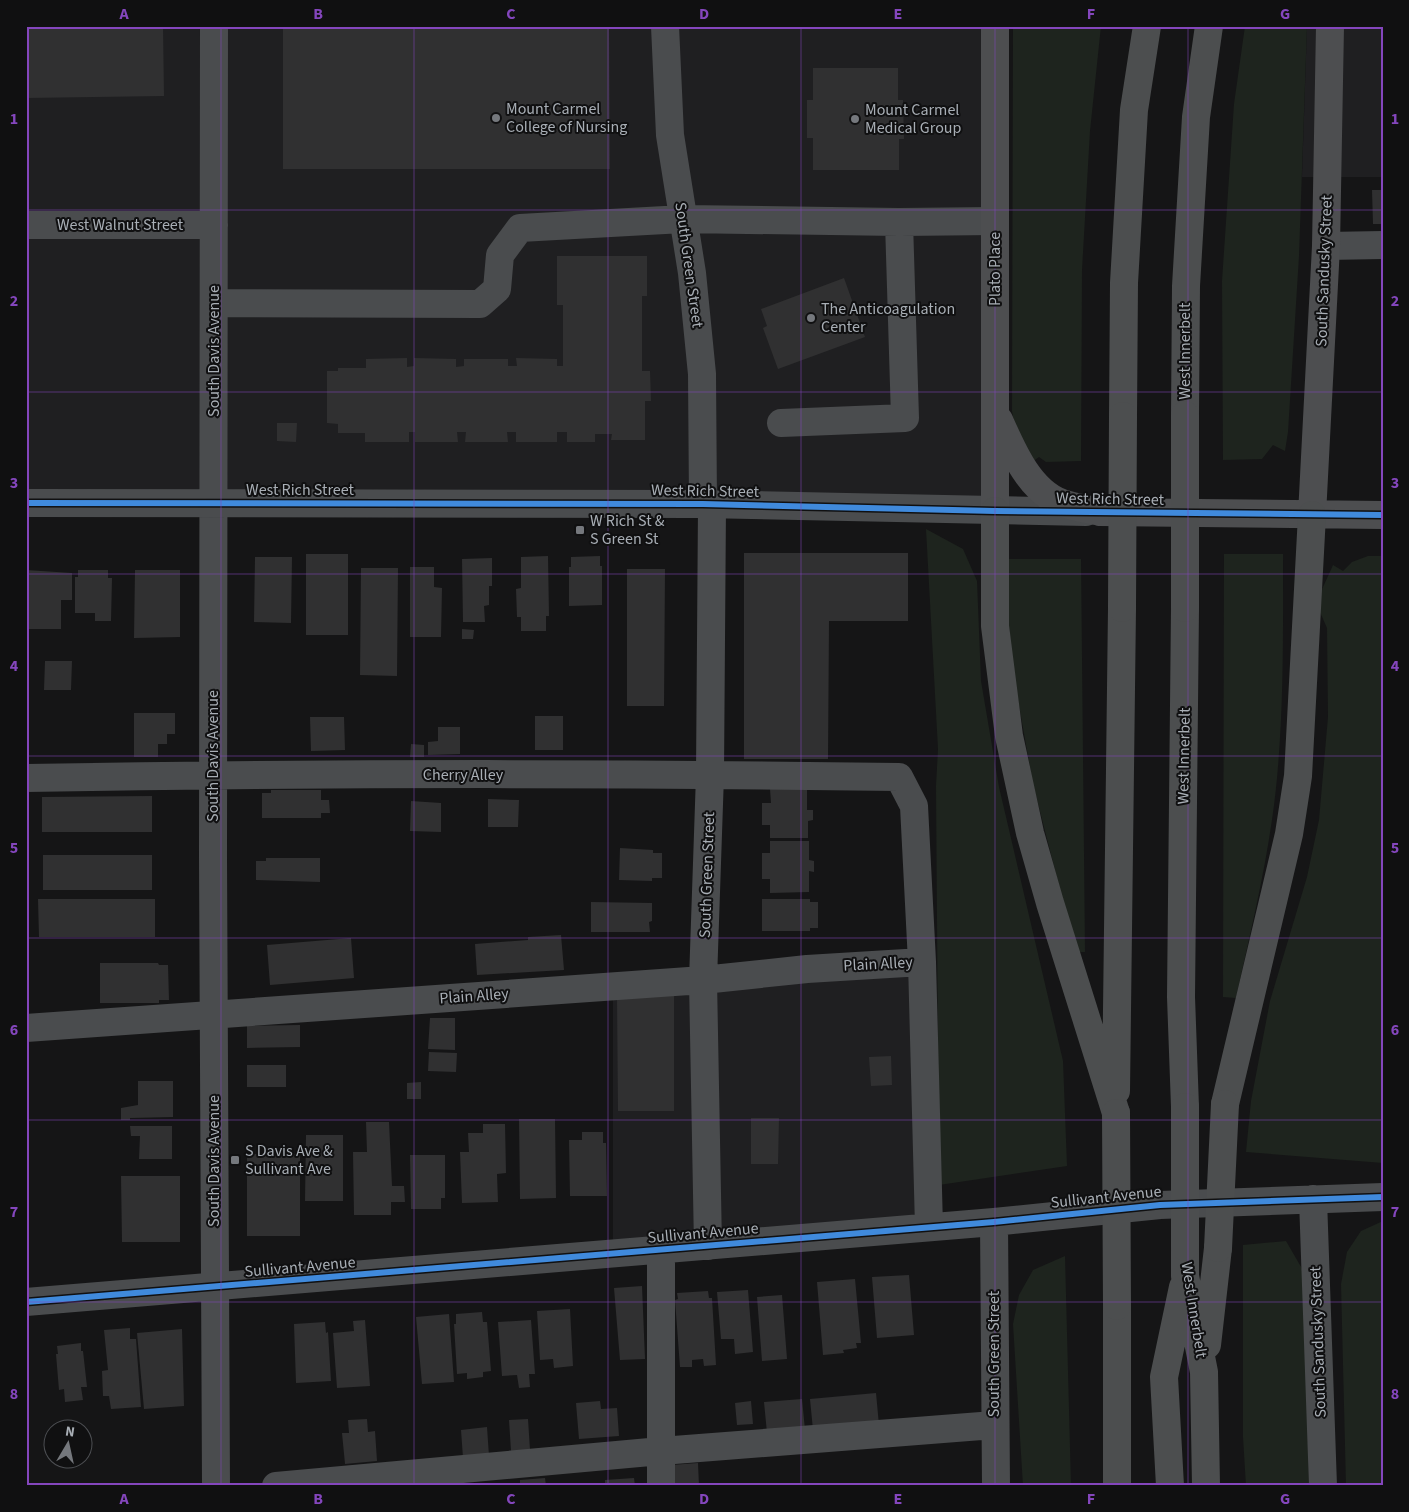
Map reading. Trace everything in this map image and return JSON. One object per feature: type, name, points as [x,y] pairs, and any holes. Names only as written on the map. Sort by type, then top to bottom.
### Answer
[{"type":"highway","points":[[1117,1486],[1116,1113],[1124,283],[1134,110],[1146,35]]},
{"type":"highway","name":"West Innerbelt","points":[[1206,1486],[1204,1372],[1185,1276],[1185,1106],[1181,997],[1186,286],[1196,117],[1208,35]]},
{"type":"highway","points":[[995,512],[995,626],[1009,736],[1030,833],[1042,877],[1116,1113]]},
{"type":"highway","points":[[1204,1372],[1218,1248],[1225,1104],[1289,834],[1298,776],[1312,515]]},
{"type":"highway","points":[[1170,1486],[1164,1377],[1185,1276]]},
{"type":"main road","name":"Plato Place","points":[[995,512],[996,26]]},
{"type":"main road","name":"South Sandusky Street","points":[[1312,515],[1326,246],[1330,26]]},
{"type":"main road","points":[[995,412],[1017,462],[1045,492],[1060,502],[1100,512]]},
{"type":"main road","name":"West Rich Street","points":[[1100,512],[1383,515]]},
{"type":"street","name":"South Davis Avenue","points":[[214,26],[213,775],[216,1486]]},
{"type":"street","name":"South Green Street","points":[[665,26],[670,136],[692,273],[702,374],[708,505],[710,775],[703,980],[708,1246]]},
{"type":"street","points":[[214,303],[480,304],[496,289],[500,255],[520,228],[683,219],[899,222],[995,221]]},
{"type":"street","points":[[781,423],[905,418],[899,222]]},
{"type":"street","name":"West Walnut Street","points":[[26,225],[214,225]]},
{"type":"street","points":[[1326,246],[1383,246]]},
{"type":"street","name":"West Rich Street","points":[[26,503],[708,505],[995,512],[1100,512]]},
{"type":"street","name":"Cherry Alley","points":[[26,778],[213,775],[899,777],[914,806],[922,962]]},
{"type":"street","points":[[922,962],[929,1227]]},
{"type":"street","name":"Plain Alley","points":[[26,1028],[703,980],[808,968],[922,962]]},
{"type":"street","name":"Sullivant Avenue","points":[[26,1302],[215,1288],[994,1222],[1160,1205],[1383,1196]]},
{"type":"street","name":"South Sandusky Street","points":[[1313,1199],[1323,1486]]},
{"type":"street","name":"South Green Street","points":[[994,1222],[994,1425],[996,1486]]},
{"type":"street","points":[[660,1250],[661,1486]]},
{"type":"street","points":[[276,1486],[661,1451],[994,1425]]},
{"type":"shaded area","points":[[26,26],[995,26],[995,511],[26,503]]},
{"type":"shaded area","points":[[1013,26],[1101,26],[1090,131],[1082,270],[1081,461],[1046,462],[1039,457],[1032,462],[1016,434],[1012,411]]},
{"type":"shaded area","points":[[1245,26],[1307,26],[1299,256],[1288,432],[1285,451],[1273,445],[1262,459],[1223,460],[1222,281],[1234,104]]},
{"type":"shaded area","points":[[1307,26],[1383,26],[1383,177],[1302,177]]},
{"type":"shaded area","points":[[926,529],[963,549],[977,581],[981,681],[999,787],[1063,1061],[1067,1166],[939,1185],[936,786],[938,749]]},
{"type":"shaded area","points":[[1224,554],[1283,554],[1282,694],[1277,778],[1265,861],[1236,998],[1223,997]]},
{"type":"shaded area","points":[[1368,556],[1383,556],[1383,1163],[1246,1152],[1251,1101],[1270,1001],[1307,877],[1319,820],[1328,717],[1327,628],[1320,612],[1319,596],[1333,565],[1343,571],[1352,562]]},
{"type":"shaded area","points":[[1002,559],[1081,559],[1085,952],[1076,952],[1033,784],[1014,677]]},
{"type":"shaded area","points":[[922,962],[929,1227],[613,1254],[613,986]]},
{"type":"shaded area","points":[[1383,1221],[1383,1486],[1346,1486],[1341,1284],[1347,1252],[1361,1231]]},
{"type":"shaded area","points":[[1286,1241],[1304,1272],[1309,1486],[1246,1486],[1243,1437],[1243,1245]]},
{"type":"shaded area","points":[[1065,1256],[1071,1486],[1023,1486],[1013,1324],[1019,1295],[1033,1270]]},
{"type":"building","points":[[26,26],[163,26],[164,96],[26,98]]},
{"type":"building","points":[[283,26],[609,26],[610,169],[283,169]]},
{"type":"building","name":"Mount Carmel Medical Group","points":[[813,68],[898,68],[898,100],[903,100],[904,139],[899,139],[899,170],[813,170],[813,138],[807,138],[807,100],[813,100]]},
{"type":"building","points":[[1372,190],[1383,190],[1383,224],[1373,224]]},
{"type":"building","points":[[557,256],[647,256],[647,296],[642,296],[642,371],[650,371],[651,401],[645,401],[645,440],[611,440],[612,434],[595,434],[595,442],[567,442],[567,432],[557,432],[557,442],[516,442],[516,432],[507,432],[508,442],[465,442],[466,432],[457,432],[458,442],[415,442],[415,432],[409,432],[409,442],[365,442],[365,433],[338,433],[338,424],[327,423],[327,371],[338,371],[338,368],[366,368],[366,359],[407,358],[407,367],[414,366],[414,358],[456,359],[456,367],[464,366],[464,359],[508,359],[508,366],[517,366],[516,358],[557,359],[557,366],[563,366],[563,305],[557,305]]},
{"type":"building","name":"The Anticoagulation Center","points":[[844,278],[865,337],[778,369],[763,328],[767,326],[761,309]]},
{"type":"building","points":[[277,423],[297,423],[296,442],[277,441]]},
{"type":"building","points":[[744,553],[908,553],[908,621],[829,621],[828,759],[744,759]]},
{"type":"building","points":[[306,554],[348,554],[348,635],[306,635]]},
{"type":"building","points":[[548,556],[549,616],[546,616],[546,631],[521,631],[521,617],[517,617],[516,589],[521,588],[521,557]]},
{"type":"building","points":[[600,556],[600,566],[602,566],[602,605],[569,606],[569,567],[571,567],[571,557]]},
{"type":"building","points":[[255,557],[292,557],[291,623],[254,622]]},
{"type":"building","points":[[492,558],[492,586],[489,586],[489,605],[484,606],[485,622],[463,622],[462,559]]},
{"type":"building","points":[[410,567],[434,567],[434,587],[442,588],[441,637],[410,637]]},
{"type":"building","points":[[361,568],[398,568],[397,676],[360,675]]},
{"type":"building","points":[[627,569],[665,569],[664,706],[627,706]]},
{"type":"building","points":[[26,570],[72,573],[72,600],[61,600],[61,629],[26,629]]},
{"type":"building","points":[[78,570],[108,570],[108,578],[112,578],[111,621],[95,621],[95,613],[75,613],[75,577],[78,577]]},
{"type":"building","points":[[135,570],[180,570],[180,637],[134,638]]},
{"type":"building","points":[[462,629],[474,630],[473,639],[462,639]]},
{"type":"building","points":[[45,661],[72,661],[71,690],[44,690]]},
{"type":"building","points":[[134,713],[175,713],[175,734],[167,734],[167,744],[158,744],[158,757],[134,757]]},
{"type":"building","points":[[535,716],[563,716],[563,750],[535,750]]},
{"type":"building","points":[[310,717],[344,717],[345,750],[311,751]]},
{"type":"building","points":[[438,727],[460,727],[460,754],[428,755],[428,742],[438,741]]},
{"type":"building","points":[[411,744],[424,745],[424,757],[410,757]]},
{"type":"building","points":[[770,789],[807,789],[807,810],[813,810],[813,820],[808,821],[808,838],[770,838],[770,825],[762,825],[762,803],[771,803]]},
{"type":"building","points":[[271,790],[321,790],[321,800],[329,800],[330,813],[321,813],[321,818],[262,818],[262,793],[271,793]]},
{"type":"building","points":[[152,796],[152,832],[42,832],[42,797]]},
{"type":"building","points":[[488,799],[519,800],[518,827],[488,827]]},
{"type":"building","points":[[411,801],[441,803],[441,832],[410,831]]},
{"type":"building","points":[[770,841],[809,841],[809,860],[814,861],[814,872],[809,871],[809,892],[770,893],[770,879],[762,879],[762,853],[770,853]]},
{"type":"building","points":[[620,848],[653,850],[653,853],[662,853],[662,878],[652,878],[652,881],[619,880]]},
{"type":"building","points":[[43,855],[152,855],[152,890],[43,890]]},
{"type":"building","points":[[266,858],[320,858],[320,882],[256,880],[256,861],[266,861]]},
{"type":"building","points":[[38,899],[155,899],[155,937],[39,937]]},
{"type":"building","points":[[762,899],[810,899],[810,902],[818,902],[818,928],[810,928],[810,931],[762,931]]},
{"type":"building","points":[[591,902],[652,903],[652,921],[649,922],[650,932],[591,932]]},
{"type":"building","points":[[561,935],[564,970],[477,975],[475,944],[528,940],[528,937]]},
{"type":"building","points":[[351,938],[354,978],[270,985],[267,945]]},
{"type":"building","points":[[100,963],[158,963],[159,965],[168,965],[169,1000],[159,1000],[159,1003],[100,1003]]},
{"type":"building","points":[[617,996],[674,996],[674,1111],[618,1111]]},
{"type":"building","points":[[430,1018],[455,1018],[455,1050],[428,1049]]},
{"type":"building","points":[[300,1025],[300,1047],[247,1048],[247,1026]]},
{"type":"building","points":[[429,1052],[457,1053],[456,1072],[428,1071]]},
{"type":"building","points":[[891,1056],[892,1085],[871,1086],[869,1057]]},
{"type":"building","points":[[247,1065],[286,1065],[286,1087],[247,1087]]},
{"type":"building","points":[[138,1081],[173,1081],[173,1117],[121,1120],[121,1108],[138,1105]]},
{"type":"building","points":[[421,1082],[421,1099],[407,1099],[407,1083]]},
{"type":"building","points":[[751,1118],[779,1118],[778,1164],[751,1164]]},
{"type":"building","points":[[519,1119],[555,1119],[556,1198],[520,1199]]},
{"type":"building","points":[[366,1122],[389,1122],[392,1186],[404,1186],[405,1202],[391,1202],[391,1215],[354,1215],[353,1152],[367,1152]]},
{"type":"building","points":[[483,1124],[505,1124],[506,1173],[497,1174],[498,1202],[462,1203],[460,1152],[469,1152],[468,1133],[483,1133]]},
{"type":"building","points":[[130,1126],[172,1126],[172,1159],[139,1159],[140,1136],[131,1136]]},
{"type":"building","points":[[582,1132],[603,1132],[603,1143],[606,1143],[607,1196],[570,1196],[569,1140],[582,1140]]},
{"type":"building","points":[[306,1135],[343,1135],[343,1201],[305,1201]]},
{"type":"building","points":[[247,1154],[300,1154],[300,1236],[247,1236]]},
{"type":"building","points":[[410,1155],[445,1155],[445,1198],[441,1198],[441,1209],[411,1209]]},
{"type":"building","points":[[121,1176],[180,1176],[180,1242],[122,1242]]},
{"type":"building","points":[[909,1275],[914,1335],[877,1338],[872,1277]]},
{"type":"building","points":[[855,1279],[861,1343],[856,1343],[857,1348],[843,1350],[844,1353],[823,1355],[817,1282]]},
{"type":"building","points":[[642,1286],[645,1359],[620,1360],[614,1288]]},
{"type":"building","points":[[748,1290],[753,1352],[735,1354],[734,1339],[721,1339],[717,1292]]},
{"type":"building","points":[[708,1291],[709,1298],[712,1298],[716,1365],[704,1366],[703,1359],[692,1360],[692,1367],[680,1367],[675,1300],[678,1299],[677,1293]]},
{"type":"building","points":[[782,1295],[787,1359],[762,1361],[757,1297]]},
{"type":"building","points":[[570,1309],[573,1366],[554,1368],[553,1359],[540,1360],[537,1311]]},
{"type":"building","points":[[482,1312],[483,1322],[487,1322],[491,1371],[483,1372],[483,1377],[467,1379],[467,1373],[457,1374],[454,1324],[456,1324],[456,1314]]},
{"type":"building","points":[[449,1314],[454,1382],[422,1384],[416,1317]]},
{"type":"building","points":[[365,1320],[370,1386],[337,1388],[333,1333],[354,1331],[353,1321]]},
{"type":"building","points":[[531,1320],[535,1374],[529,1374],[530,1387],[519,1388],[517,1375],[502,1376],[498,1322]]},
{"type":"building","points":[[325,1322],[326,1333],[328,1332],[331,1381],[296,1383],[294,1324]]},
{"type":"building","points":[[130,1328],[130,1339],[136,1339],[141,1407],[111,1409],[109,1396],[103,1396],[102,1371],[108,1370],[104,1330]]},
{"type":"building","points":[[182,1329],[184,1406],[144,1409],[137,1333]]},
{"type":"building","points":[[81,1343],[87,1387],[81,1387],[83,1400],[65,1402],[64,1389],[59,1390],[57,1346]]},
{"type":"building","points":[[876,1393],[879,1425],[813,1430],[810,1399]]},
{"type":"building","points":[[802,1399],[805,1430],[767,1433],[764,1402]]},
{"type":"building","points":[[600,1401],[601,1409],[617,1408],[619,1436],[579,1439],[576,1403]]},
{"type":"building","points":[[751,1401],[753,1424],[737,1425],[735,1403]]},
{"type":"building","points":[[367,1419],[368,1432],[375,1431],[377,1461],[345,1464],[342,1433],[349,1433],[348,1420]]},
{"type":"building","points":[[528,1419],[530,1450],[511,1451],[509,1420]]},
{"type":"building","points":[[487,1427],[489,1456],[463,1458],[461,1430]]},
{"type":"building","points":[[698,1463],[699,1486],[673,1486],[671,1465]]},
{"type":"building","points":[[545,1478],[546,1486],[520,1486],[520,1480]]},
{"type":"building","points":[[634,1478],[635,1486],[605,1486],[605,1480]]},
{"type":"cycle path","points":[[26,503],[703,504],[995,511],[1383,515]]},
{"type":"cycle path","points":[[26,1302],[994,1222],[1160,1205],[1383,1197]]},
{"type":"place","name":"Mount Carmel College of Nursing","points":[[496,118]]},
{"type":"place","name":"Mount Carmel Medical Group","points":[[855,119]]},
{"type":"place","name":"The Anticoagulation Center","points":[[811,318]]},
{"type":"place","name":"W Rich St & S Green St","points":[[580,530]]},
{"type":"place","name":"S Davis Ave & Sullivant Ave","points":[[235,1160]]}]
